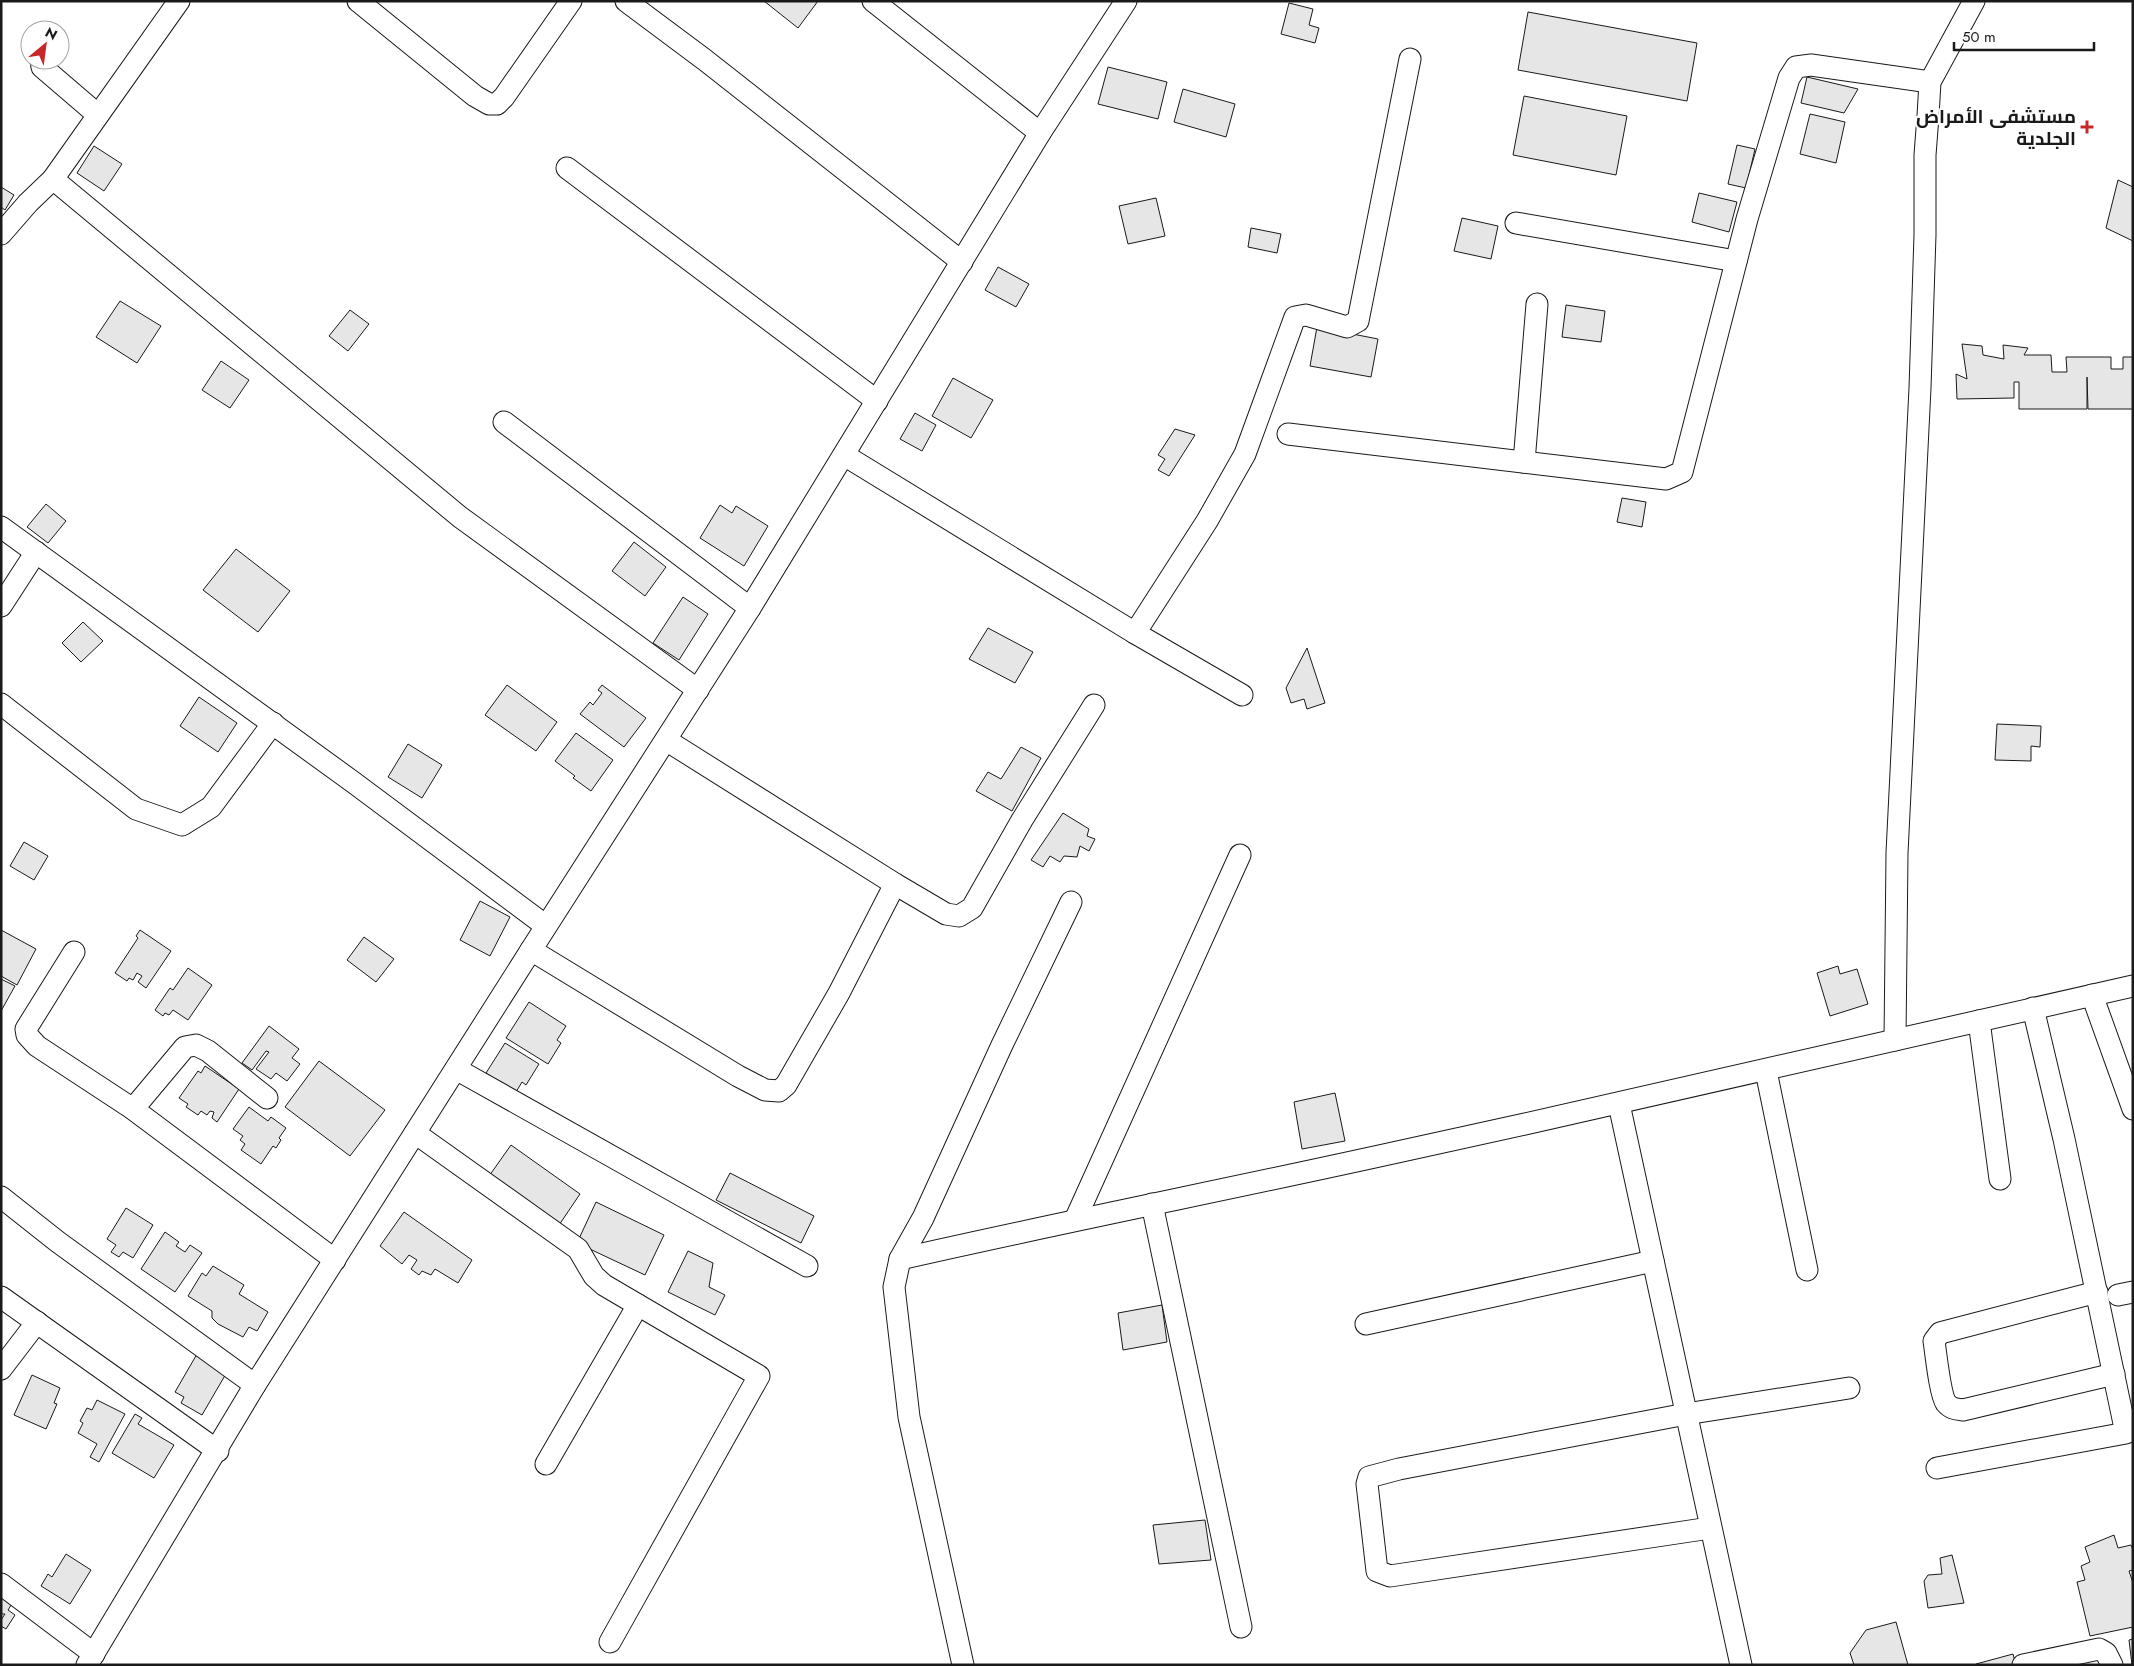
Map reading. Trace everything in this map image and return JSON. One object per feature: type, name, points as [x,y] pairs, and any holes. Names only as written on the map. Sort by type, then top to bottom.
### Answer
[{"type":"street","points":[[1,234],[28,203],[53,179],[180,1]]},
{"type":"street","points":[[358,1],[475,96],[489,104],[497,104],[504,97],[571,1]]},
{"type":"street","points":[[626,1],[705,60],[962,262]]},
{"type":"street","points":[[873,1],[1040,134]]},
{"type":"street","points":[[1,1584],[90,1659],[218,1451],[256,1385],[530,950],[750,608],[1040,134],[1126,1]]},
{"type":"street","points":[[1895,1040],[1897,853],[1920,388],[1925,235],[1925,155],[1930,82],[1974,1]]},
{"type":"street","points":[[1135,633],[1207,521],[1245,454],[1295,317],[1306,315],[1348,327],[1358,321],[1410,59]]},
{"type":"street","points":[[1288,434],[1666,478],[1682,472],[1746,218],[1789,78],[1796,67],[1811,65],[1930,82]]},
{"type":"street","points":[[46,70],[98,115]]},
{"type":"street","points":[[567,168],[876,401]]},
{"type":"street","points":[[53,179],[460,517],[698,690]]},
{"type":"street","points":[[1516,223],[1736,261]]},
{"type":"street","points":[[1524,462],[1537,304]]},
{"type":"street","points":[[504,422],[750,608]]},
{"type":"street","points":[[844,455],[1135,633],[1242,696]]},
{"type":"street","points":[[1,527],[273,723],[546,926]]},
{"type":"street","points":[[1,606],[36,552]]},
{"type":"street","points":[[1,704],[136,809],[182,826],[211,807],[273,723]]},
{"type":"street","points":[[666,740],[895,884],[946,914],[959,916],[972,908],[1022,820],[1094,705]]},
{"type":"street","points":[[1074,1220],[1240,855]]},
{"type":"street","points":[[530,950],[738,1076],[765,1090],[779,1091],[786,1085],[839,993],[895,884]]},
{"type":"street","points":[[963,1665],[909,1417],[894,1287],[900,1259],[923,1218],[1002,1045],[1071,902]]},
{"type":"street","points":[[74,952],[26,1029],[26,1035],[37,1046],[133,1109],[335,1260]]},
{"type":"street","points":[[900,1259],[1619,1104],[2133,986]]},
{"type":"street","points":[[2092,995],[2133,1109]]},
{"type":"street","points":[[1936,1468],[2126,1433],[2097,1292],[2033,1008]]},
{"type":"street","points":[[1978,1021],[2000,1179]]},
{"type":"street","points":[[133,1109],[184,1048],[196,1045],[208,1051],[267,1098]]},
{"type":"street","points":[[456,1069],[808,1266]]},
{"type":"street","points":[[1766,1070],[1807,1270]]},
{"type":"street","points":[[1619,1104],[1741,1665]]},
{"type":"street","points":[[415,1133],[578,1248],[594,1276],[604,1285],[759,1376],[610,1642]]},
{"type":"street","points":[[1,1197],[58,1242],[256,1385]]},
{"type":"street","points":[[1152,1204],[1241,1627]]},
{"type":"street","points":[[1366,1324],[1653,1261]]},
{"type":"street","points":[[2097,1292],[1940,1332],[1934,1341],[1945,1402],[1953,1409],[1963,1410],[2114,1374]]},
{"type":"street","points":[[1,1297],[218,1451]]},
{"type":"street","points":[[546,1464],[638,1305]]},
{"type":"street","points":[[1,1369],[37,1322]]},
{"type":"street","points":[[1710,1528],[1390,1576],[1376,1571],[1367,1484],[1369,1477],[1375,1474],[1686,1414],[1849,1388]]},
{"type":"street","points":[[2023,1665],[2099,1649],[2106,1653],[2112,1665]]},
{"type":"building","points":[[764,1],[818,1],[798,28]]},
{"type":"building","points":[[1289,3],[1313,9],[1309,25],[1319,28],[1315,43],[1281,34]]},
{"type":"building","points":[[1528,12],[1697,43],[1687,101],[1518,70]]},
{"type":"building","points":[[1108,67],[1167,82],[1158,119],[1098,104]]},
{"type":"building","points":[[1807,77],[1858,89],[1844,113],[1801,103]]},
{"type":"building","points":[[1183,89],[1235,104],[1226,137],[1174,122]]},
{"type":"building","points":[[1524,96],[1627,116],[1616,175],[1513,155]]},
{"type":"building","points":[[1810,114],[1845,122],[1836,163],[1800,154]]},
{"type":"building","points":[[1737,145],[1755,149],[1746,188],[1728,184]]},
{"type":"building","points":[[94,146],[122,164],[104,191],[77,173]]},
{"type":"building","points":[[2118,180],[2133,187],[2133,241],[2106,228]]},
{"type":"building","points":[[1,187],[14,195],[5,210],[1,207]]},
{"type":"building","points":[[1699,193],[1737,202],[1729,232],[1692,222]]},
{"type":"building","points":[[1156,198],[1165,236],[1128,244],[1119,206]]},
{"type":"building","points":[[1462,218],[1498,226],[1491,259],[1454,251]]},
{"type":"building","points":[[1251,228],[1281,234],[1277,253],[1248,247]]},
{"type":"building","points":[[998,267],[1029,284],[1016,307],[985,290]]},
{"type":"building","points":[[120,301],[161,326],[137,363],[96,337]]},
{"type":"building","points":[[1566,305],[1605,311],[1601,342],[1562,337]]},
{"type":"building","points":[[350,310],[369,324],[348,351],[329,336]]},
{"type":"building","points":[[1317,327],[1378,339],[1371,377],[1310,366]]},
{"type":"building","points":[[1962,344],[1982,346],[1983,355],[2004,359],[2003,345],[2028,348],[2024,355],[2051,355],[2052,372],[2067,372],[2066,357],[2111,357],[2111,369],[2123,369],[2123,357],[2133,357],[2133,409],[2088,409],[2087,377],[2087,409],[2019,409],[2019,382],[2014,382],[2014,398],[1957,399],[1956,374],[1967,379]]},
{"type":"building","points":[[221,361],[249,380],[230,408],[202,390]]},
{"type":"building","points":[[953,378],[993,400],[971,438],[932,416]]},
{"type":"building","points":[[915,413],[936,425],[922,451],[900,439]]},
{"type":"building","points":[[1175,429],[1195,435],[1169,476],[1158,470],[1165,459],[1158,455]]},
{"type":"building","points":[[1622,498],[1646,502],[1642,527],[1617,522]]},
{"type":"building","points":[[46,504],[66,521],[48,543],[27,527]]},
{"type":"building","points":[[720,505],[732,513],[736,506],[768,526],[744,566],[700,538]]},
{"type":"building","points":[[634,542],[666,567],[645,596],[612,571]]},
{"type":"building","points":[[236,549],[290,591],[258,632],[203,590]]},
{"type":"building","points":[[683,597],[708,614],[679,660],[653,643]]},
{"type":"building","points":[[83,622],[103,641],[81,662],[62,643]]},
{"type":"building","points":[[988,628],[1033,652],[1015,683],[969,659]]},
{"type":"building","points":[[1307,648],[1325,703],[1307,709],[1304,699],[1291,703],[1286,688]]},
{"type":"building","points":[[507,685],[557,722],[536,751],[485,715]]},
{"type":"building","points":[[602,685],[646,718],[624,747],[580,714],[590,702],[593,705],[602,693],[598,690]]},
{"type":"building","points":[[199,697],[237,723],[218,752],[180,726]]},
{"type":"building","points":[[1997,724],[2041,726],[2040,747],[2031,746],[2031,761],[1995,760]]},
{"type":"building","points":[[576,733],[613,760],[591,791],[573,778],[575,776],[555,761]]},
{"type":"building","points":[[408,744],[442,765],[422,798],[388,777]]},
{"type":"building","points":[[1021,747],[1041,758],[1012,811],[976,791],[988,772],[1001,779]]},
{"type":"building","points":[[1063,813],[1089,829],[1087,836],[1095,839],[1089,851],[1080,846],[1077,857],[1064,856],[1060,862],[1050,856],[1043,867],[1031,860]]},
{"type":"building","points":[[24,842],[48,856],[34,880],[10,866]]},
{"type":"building","points":[[480,901],[510,917],[490,956],[460,940]]},
{"type":"building","points":[[1,930],[36,949],[17,985],[1,976]]},
{"type":"building","points":[[140,930],[171,951],[146,988],[138,982],[142,976],[137,973],[133,980],[129,978],[127,981],[115,973],[138,938],[136,936]]},
{"type":"building","points":[[364,937],[394,959],[376,982],[347,960]]},
{"type":"building","points":[[1838,966],[1840,974],[1857,969],[1868,1004],[1830,1016],[1817,973]]},
{"type":"building","points":[[188,968],[212,985],[188,1020],[173,1010],[169,1015],[165,1013],[163,1016],[155,1010],[170,988],[173,990]]},
{"type":"building","points":[[1,979],[15,986],[1,1011]]},
{"type":"building","points":[[529,1002],[566,1026],[557,1040],[561,1043],[548,1064],[506,1038]]},
{"type":"building","points":[[269,1026],[299,1049],[292,1058],[300,1064],[287,1081],[276,1073],[271,1079],[256,1069],[269,1052],[266,1051],[252,1070],[242,1063]]},
{"type":"building","points":[[505,1043],[539,1064],[526,1085],[522,1082],[516,1092],[486,1073]]},
{"type":"building","points":[[319,1061],[385,1110],[350,1156],[285,1107]]},
{"type":"building","points":[[205,1066],[239,1089],[217,1122],[212,1118],[214,1112],[210,1111],[207,1115],[201,1111],[198,1115],[186,1107],[188,1104],[179,1098],[198,1071],[201,1073]]},
{"type":"building","points":[[1335,1093],[1345,1141],[1302,1149],[1294,1102]]},
{"type":"building","points":[[249,1107],[268,1121],[271,1117],[286,1128],[279,1138],[281,1140],[276,1148],[273,1146],[261,1164],[241,1150],[245,1144],[240,1140],[243,1136],[233,1129]]},
{"type":"building","points":[[511,1145],[580,1194],[557,1228],[487,1179]]},
{"type":"building","points":[[730,1173],[814,1216],[801,1243],[716,1200]]},
{"type":"building","points":[[596,1202],[664,1235],[645,1275],[577,1243]]},
{"type":"building","points":[[126,1208],[153,1225],[133,1258],[123,1252],[119,1257],[111,1252],[116,1245],[107,1239]]},
{"type":"building","points":[[404,1212],[472,1260],[458,1283],[435,1269],[431,1275],[422,1271],[419,1275],[411,1269],[417,1260],[409,1255],[402,1264],[380,1246]]},
{"type":"building","points":[[165,1232],[179,1242],[176,1246],[185,1252],[190,1245],[202,1253],[175,1292],[141,1269]]},
{"type":"building","points":[[688,1251],[713,1263],[709,1287],[725,1295],[715,1315],[668,1292]]},
{"type":"building","points":[[213,1266],[244,1285],[239,1294],[268,1312],[257,1331],[249,1327],[243,1337],[218,1324],[212,1318],[212,1311],[188,1296],[202,1273],[206,1276]]},
{"type":"building","points":[[1162,1305],[1167,1342],[1123,1350],[1118,1313]]},
{"type":"building","points":[[197,1354],[227,1372],[202,1415],[181,1403],[184,1397],[175,1392]]},
{"type":"building","points":[[32,1375],[60,1388],[54,1403],[57,1404],[46,1429],[14,1415]]},
{"type":"building","points":[[97,1400],[125,1414],[99,1462],[90,1457],[97,1444],[78,1433],[83,1423],[80,1421],[87,1408],[92,1410]]},
{"type":"building","points":[[135,1414],[142,1418],[138,1424],[174,1445],[154,1478],[112,1453]]},
{"type":"building","points":[[1205,1520],[1211,1560],[1159,1564],[1153,1525]]},
{"type":"building","points":[[2114,1535],[2118,1548],[2131,1545],[2133,1550],[2133,1570],[2129,1571],[2133,1583],[2133,1627],[2090,1636],[2077,1582],[2085,1580],[2081,1566],[2090,1562],[2085,1547]]},
{"type":"building","points":[[66,1554],[91,1570],[70,1604],[41,1586],[48,1574],[52,1577]]},
{"type":"building","points":[[1952,1555],[1964,1603],[1928,1608],[1924,1581],[1928,1575],[1942,1574],[1940,1558]]},
{"type":"building","points":[[1,1595],[13,1602],[8,1610],[15,1615],[6,1629],[1,1626],[1,1620],[5,1614],[1,1614]]},
{"type":"building","points":[[1896,1622],[1908,1665],[1854,1665],[1850,1653],[1866,1630]]},
{"type":"building","points":[[2133,1639],[2133,1665],[2132,1665],[2129,1640]]},
{"type":"building","points":[[2013,1654],[2016,1665],[1976,1665],[1976,1664]]},
{"type":"place","name":"مستشفى الأمراض الجلدية","points":[[2087,127]]}]
